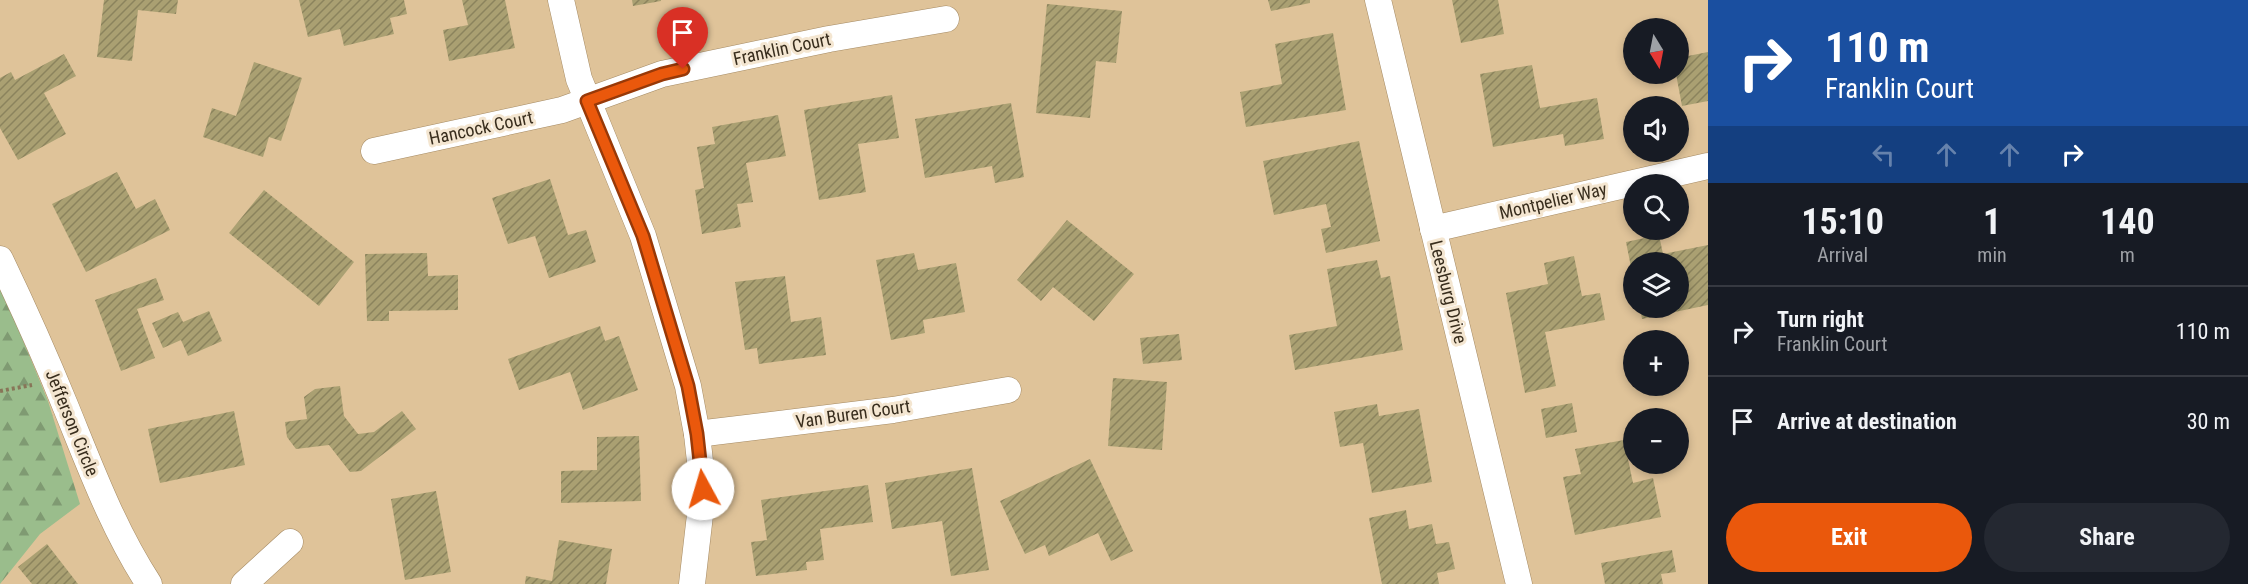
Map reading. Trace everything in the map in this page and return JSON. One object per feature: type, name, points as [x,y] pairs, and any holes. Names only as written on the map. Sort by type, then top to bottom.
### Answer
[{"type":"street","points":[[561,0],[579,79],[643,236],[688,386],[697,434],[703,489],[692,584]]},
{"type":"street","name":"Leesburg Drive","points":[[1378,0],[1519,584]]},
{"type":"street","name":"Franklin Court","points":[[587,101],[662,74],[829,39],[946,19]]},
{"type":"street","name":"Hancock Court","points":[[374,151],[562,110],[587,101]]},
{"type":"street","name":"Montpelier Way","points":[[1433,229],[1708,166]]},
{"type":"street","name":"Jefferson Circle","points":[[0,259],[35,330],[98,486],[149,584]]},
{"type":"street","name":"Van Buren Court","points":[[697,434],[893,410],[1008,390]]},
{"type":"street","points":[[244,584],[290,542]]},
{"type":"green space","points":[[0,284],[48,401],[80,504],[40,534],[0,584]]},
{"type":"building","points":[[104,0],[178,0],[176,14],[138,10],[132,61],[97,57]]},
{"type":"building","points":[[299,0],[404,0],[407,14],[390,18],[394,34],[344,46],[340,29],[308,37]]},
{"type":"building","points":[[462,0],[505,0],[515,48],[449,61],[443,30],[468,25]]},
{"type":"building","points":[[632,0],[661,0],[661,1],[633,6]]},
{"type":"building","points":[[1268,0],[1310,0],[1310,3],[1271,11]]},
{"type":"building","points":[[1452,0],[1498,0],[1504,34],[1461,43]]},
{"type":"building","points":[[1047,4],[1122,11],[1116,63],[1096,61],[1090,118],[1036,113]]},
{"type":"building","points":[[1333,33],[1346,110],[1246,127],[1240,92],[1282,84],[1275,44]]},
{"type":"building","points":[[1708,52],[1708,101],[1689,105],[1689,96],[1680,96],[1678,84],[1689,84],[1689,56]]},
{"type":"building","points":[[64,54],[76,76],[44,93],[66,134],[18,160],[0,128],[0,78],[11,72],[15,80]]},
{"type":"building","points":[[254,62],[302,78],[281,141],[269,137],[263,157],[203,137],[212,108],[236,116]]},
{"type":"building","points":[[1532,65],[1540,108],[1597,98],[1604,139],[1565,146],[1563,134],[1493,147],[1480,74]]},
{"type":"building","points":[[892,95],[899,138],[858,144],[866,192],[819,200],[804,110]]},
{"type":"building","points":[[1011,103],[1024,177],[995,183],[992,166],[925,178],[915,119]]},
{"type":"building","points":[[778,115],[786,156],[746,163],[753,202],[737,204],[741,227],[702,234],[695,190],[704,188],[697,147],[715,144],[712,127]]},
{"type":"building","points":[[1359,141],[1380,241],[1326,253],[1321,229],[1331,227],[1326,204],[1274,215],[1263,161]]},
{"type":"building","points":[[117,172],[136,209],[155,199],[170,230],[86,272],[52,204]]},
{"type":"building","points":[[550,179],[568,235],[586,230],[596,262],[549,278],[535,236],[508,244],[492,198]]},
{"type":"building","points":[[264,190],[354,262],[319,306],[229,233]]},
{"type":"building","points":[[1067,220],[1134,274],[1094,321],[1053,287],[1041,301],[1017,280]]},
{"type":"building","points":[[1660,240],[1663,252],[1628,252],[1626,242]]},
{"type":"building","points":[[1708,245],[1708,305],[1689,309],[1689,252],[1673,252]]},
{"type":"building","points":[[427,253],[428,276],[458,275],[458,310],[389,311],[389,321],[367,321],[365,254]]},
{"type":"building","points":[[914,253],[918,270],[956,263],[965,312],[923,320],[925,333],[891,340],[876,260]]},
{"type":"building","points":[[1574,256],[1582,296],[1600,293],[1605,320],[1545,332],[1556,386],[1525,393],[1506,293],[1548,284],[1544,263]]},
{"type":"building","points":[[1377,260],[1381,278],[1390,276],[1403,350],[1295,370],[1289,335],[1337,326],[1327,269]]},
{"type":"building","points":[[785,276],[791,322],[821,317],[826,355],[759,364],[757,348],[745,350],[735,282]]},
{"type":"building","points":[[156,278],[164,300],[137,309],[155,358],[121,371],[95,300]]},
{"type":"building","points":[[209,311],[222,341],[188,356],[181,340],[163,348],[152,323],[178,312],[183,322]]},
{"type":"building","points":[[600,326],[605,341],[619,336],[638,390],[583,410],[570,372],[519,390],[508,359]]},
{"type":"building","points":[[1179,334],[1182,360],[1143,364],[1140,338]]},
{"type":"building","points":[[1113,378],[1167,382],[1162,450],[1108,446]]},
{"type":"building","points":[[340,386],[344,416],[358,434],[374,432],[402,411],[416,429],[361,471],[350,472],[329,445],[296,449],[287,437],[285,422],[307,419],[304,397],[315,389]]},
{"type":"building","points":[[1572,403],[1577,432],[1546,438],[1541,409]]},
{"type":"building","points":[[1377,404],[1379,416],[1419,409],[1432,482],[1372,493],[1363,443],[1340,447],[1334,412]]},
{"type":"building","points":[[234,411],[245,465],[160,483],[148,429]]},
{"type":"building","points":[[639,436],[641,501],[561,503],[561,471],[597,470],[597,437]]},
{"type":"building","points":[[1623,440],[1623,474],[1631,474],[1633,483],[1653,478],[1661,517],[1575,535],[1563,477],[1581,474],[1575,449]]},
{"type":"building","points":[[1090,459],[1133,551],[1111,561],[1098,533],[1049,556],[1045,545],[1025,554],[1000,501]]},
{"type":"building","points":[[972,468],[989,570],[951,576],[942,521],[892,529],[885,483]]},
{"type":"building","points":[[868,485],[873,522],[820,529],[824,560],[806,562],[807,570],[756,576],[751,542],[767,540],[761,500]]},
{"type":"building","points":[[436,491],[451,572],[405,580],[391,499]]},
{"type":"building","points":[[1406,510],[1409,529],[1432,524],[1436,544],[1449,542],[1455,569],[1437,573],[1439,584],[1382,584],[1369,518]]},
{"type":"building","points":[[559,540],[612,549],[606,584],[525,584],[526,576],[552,581]]},
{"type":"building","points":[[47,544],[78,584],[32,584],[18,567]]},
{"type":"building","points":[[1672,550],[1676,572],[1661,574],[1663,584],[1605,584],[1601,563]]},
{"type":"route","points":[[683,69],[662,74],[587,101],[643,236],[688,386],[697,434],[703,489]]}]
